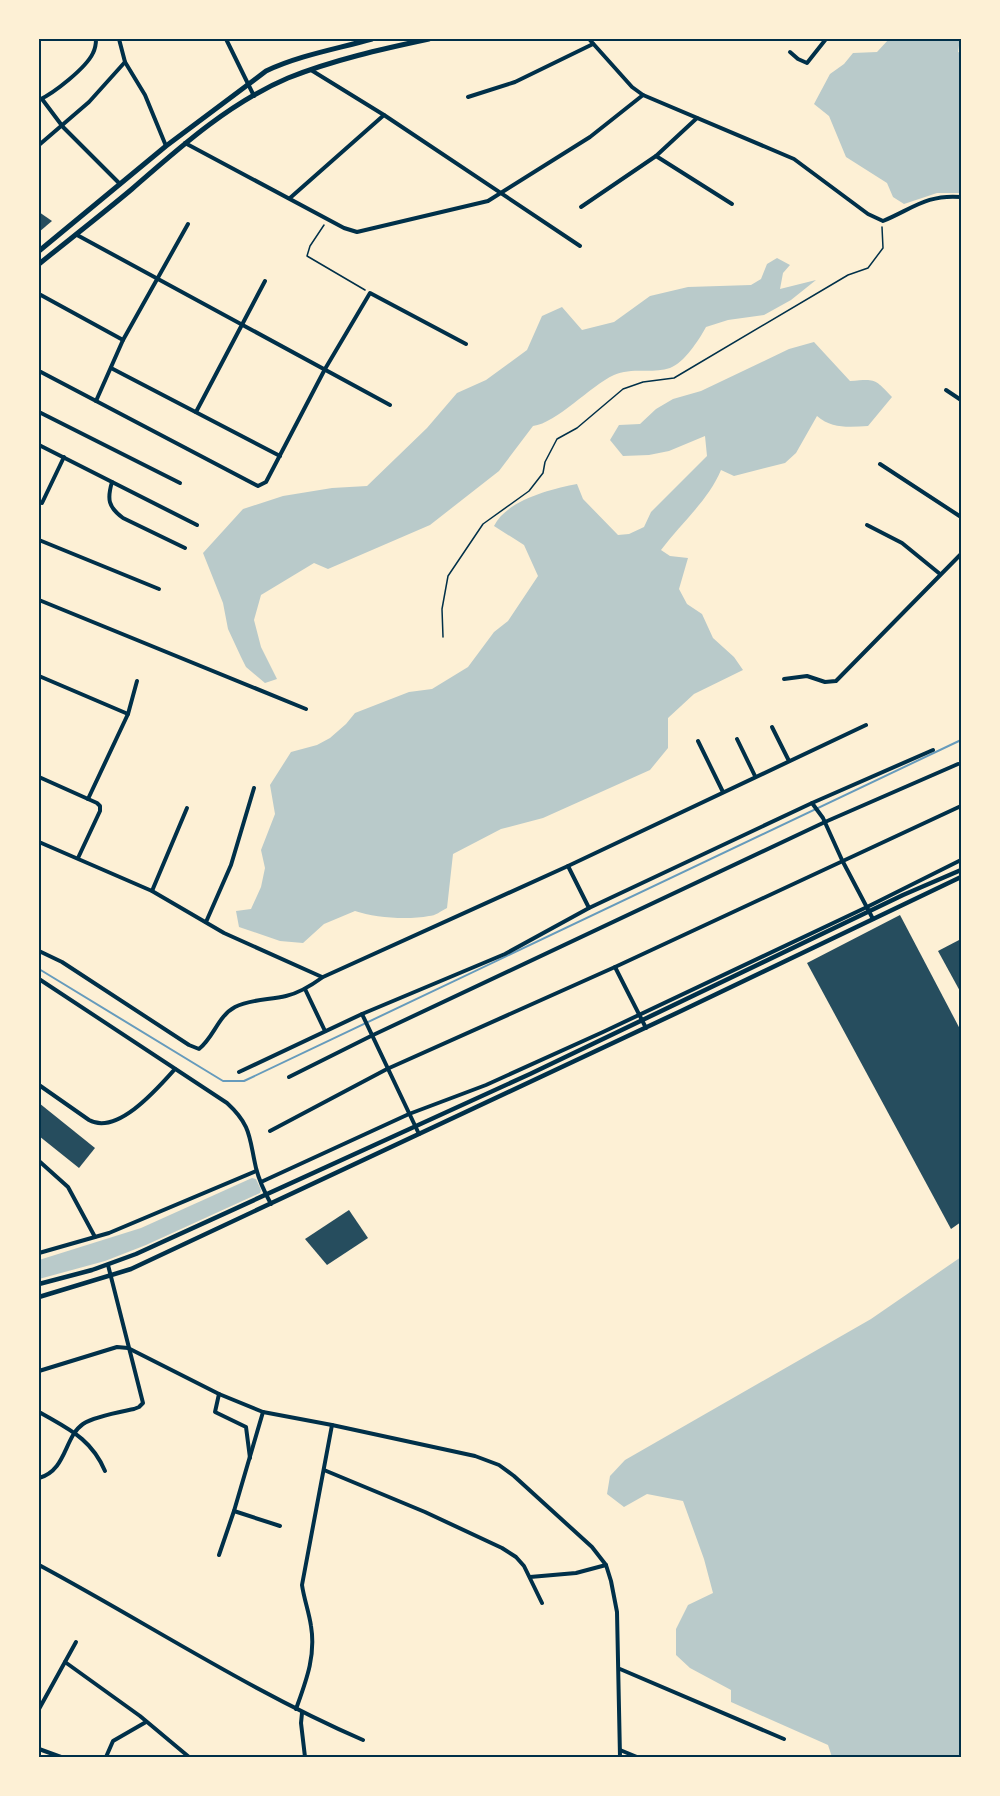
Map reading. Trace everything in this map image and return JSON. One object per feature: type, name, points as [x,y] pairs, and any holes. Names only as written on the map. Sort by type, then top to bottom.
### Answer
[{"type":"main road","points":[[39,251],[166,146],[266,71],[280,64],[372,39]]},
{"type":"main road","points":[[39,264],[77,235],[185,143],[254,96],[286,79],[311,70],[357,56],[429,39]]},
{"type":"main road","points":[[39,1284],[108,1265],[136,1254],[530,1074],[641,1017],[868,909],[961,870]]},
{"type":"main road","points":[[39,1297],[131,1269],[961,878]]},
{"type":"street","points":[[96,39],[93,53],[84,66],[40,100],[120,184]]},
{"type":"street","points":[[119,39],[125,62],[145,95],[166,146]]},
{"type":"street","points":[[226,39],[254,96]]},
{"type":"street","points":[[589,39],[632,87],[643,94],[794,159],[868,214],[883,221],[913,205],[944,195],[961,196]]},
{"type":"street","points":[[790,52],[807,63],[826,39]]},
{"type":"street","points":[[468,97],[516,82],[593,44]]},
{"type":"street","points":[[352,45],[357,56]]},
{"type":"street","points":[[39,146],[89,102],[125,62]]},
{"type":"street","points":[[311,70],[384,115],[580,246]]},
{"type":"street","points":[[185,143],[350,231],[367,231],[477,205],[501,194],[590,137],[643,94]]},
{"type":"street","points":[[290,198],[384,115]]},
{"type":"street","points":[[581,207],[656,156],[697,117]]},
{"type":"street","points":[[656,156],[732,204]]},
{"type":"street","points":[[96,401],[123,340],[188,224]]},
{"type":"street","points":[[77,235],[390,405]]},
{"type":"street","points":[[196,412],[265,281]]},
{"type":"street","points":[[39,371],[250,483],[262,486],[325,369],[370,293],[466,344]]},
{"type":"street","points":[[39,294],[123,340]]},
{"type":"street","points":[[111,368],[280,456]]},
{"type":"street","points":[[946,390],[961,400]]},
{"type":"street","points":[[39,412],[180,483]]},
{"type":"street","points":[[39,445],[197,525]]},
{"type":"street","points":[[42,503],[64,457]]},
{"type":"street","points":[[880,464],[961,517]]},
{"type":"street","points":[[112,482],[108,499],[114,511],[123,518],[185,548]]},
{"type":"street","points":[[867,525],[902,543],[940,574]]},
{"type":"street","points":[[39,540],[159,589]]},
{"type":"street","points":[[784,678],[807,676],[825,682],[836,681],[961,554]]},
{"type":"street","points":[[39,600],[306,709]]},
{"type":"street","points":[[39,676],[128,714]]},
{"type":"street","points":[[88,799],[128,714],[137,681]]},
{"type":"street","points":[[39,951],[62,962],[194,1048],[202,1048],[224,1016],[236,1006],[288,996],[305,989],[323,977],[568,866],[866,725]]},
{"type":"street","points":[[772,727],[789,761]]},
{"type":"street","points":[[737,739],[755,776]]},
{"type":"street","points":[[698,741],[723,792]]},
{"type":"street","points":[[239,1072],[362,1014],[505,954],[589,908],[812,803],[933,750]]},
{"type":"street","points":[[289,1077],[371,1034],[824,820],[958,764]]},
{"type":"street","points":[[39,777],[100,806],[100,811],[78,858]]},
{"type":"street","points":[[206,922],[231,865],[254,788]]},
{"type":"street","points":[[812,803],[824,820],[873,919]]},
{"type":"street","points":[[270,1131],[387,1069],[615,967],[961,806]]},
{"type":"street","points":[[152,891],[187,808]]},
{"type":"street","points":[[39,842],[152,891],[253,948],[282,958],[323,977]]},
{"type":"street","points":[[868,909],[961,861]]},
{"type":"street","points":[[568,866],[589,908]]},
{"type":"street","points":[[615,967],[646,1028]]},
{"type":"street","points":[[39,979],[234,1109],[246,1123],[256,1171],[271,1204]]},
{"type":"street","points":[[305,989],[325,1031]]},
{"type":"street","points":[[362,1014],[419,1134]]},
{"type":"street","points":[[261,1182],[410,1114],[486,1085],[641,1017]]},
{"type":"street","points":[[39,1084],[89,1120],[96,1124],[103,1124],[112,1122],[140,1104],[175,1069]]},
{"type":"street","points":[[39,1161],[68,1187],[95,1237]]},
{"type":"street","points":[[39,1253],[95,1237],[154,1215],[256,1171]]},
{"type":"street","points":[[39,1478],[51,1472],[60,1463],[76,1432],[83,1424],[140,1407],[142,1403],[108,1265]]},
{"type":"street","points":[[39,1371],[117,1347],[128,1348],[219,1394],[263,1412],[475,1456],[499,1466],[514,1476],[592,1546],[606,1565],[617,1612],[620,1669],[620,1757]]},
{"type":"street","points":[[219,1394],[215,1412],[246,1427],[250,1458]]},
{"type":"street","points":[[39,1412],[76,1432],[94,1449],[105,1471]]},
{"type":"street","points":[[219,1555],[263,1412]]},
{"type":"street","points":[[296,1709],[311,1668],[313,1651],[311,1624],[304,1604],[302,1585],[332,1425]]},
{"type":"street","points":[[324,1470],[488,1540],[516,1557],[524,1566],[542,1603]]},
{"type":"street","points":[[234,1511],[280,1526]]},
{"type":"street","points":[[39,1565],[97,1596],[165,1638],[302,1713],[363,1740]]},
{"type":"street","points":[[530,1577],[576,1573],[606,1565]]},
{"type":"street","points":[[39,1709],[76,1642]]},
{"type":"street","points":[[64,1662],[146,1722],[189,1757]]},
{"type":"street","points":[[620,1669],[784,1739]]},
{"type":"street","points":[[302,1713],[301,1723],[306,1757]]},
{"type":"street","points":[[106,1757],[113,1741],[146,1722]]},
{"type":"street","points":[[39,1749],[61,1757]]},
{"type":"street","points":[[620,1750],[638,1757]]},
{"type":"path","points":[[327,219],[310,246],[307,256],[370,293]]},
{"type":"path","points":[[443,637],[442,609],[448,576],[483,524],[529,491],[543,473],[545,462],[557,439],[577,428],[623,389],[643,382],[674,378],[848,275],[868,268],[883,248],[883,221]]},
{"type":"shaded area","points":[[889,39],[960,39],[958,52],[961,53],[961,193],[937,193],[904,204],[893,197],[887,183],[846,157],[829,116],[814,104],[830,74],[844,64],[853,53],[877,52]]},
{"type":"shaded area","points":[[777,258],[790,265],[783,273],[780,289],[816,280],[791,300],[764,315],[728,320],[706,327],[686,356],[670,368],[621,373],[605,380],[563,411],[533,426],[499,471],[430,525],[328,569],[314,563],[261,595],[254,620],[261,647],[277,679],[265,683],[246,667],[228,629],[223,603],[203,553],[243,509],[283,496],[332,488],[367,486],[427,428],[457,393],[486,380],[527,350],[542,316],[562,307],[582,330],[614,322],[650,296],[688,287],[751,285],[761,279],[767,264]]},
{"type":"shaded area","points":[[814,342],[850,381],[874,381],[892,397],[868,426],[835,425],[817,416],[796,453],[785,463],[734,476],[721,470],[702,502],[661,550],[670,556],[688,558],[679,589],[687,604],[702,614],[713,638],[734,657],[743,670],[694,694],[668,718],[668,748],[650,770],[543,818],[501,829],[453,854],[447,908],[434,915],[392,918],[355,911],[324,924],[303,943],[280,941],[239,927],[236,911],[251,909],[261,887],[265,868],[261,850],[275,814],[270,785],[291,752],[317,745],[330,738],[355,713],[409,692],[432,689],[468,667],[494,632],[508,621],[538,576],[524,545],[494,526],[500,517],[509,509],[531,497],[577,484],[583,499],[618,535],[629,534],[644,527],[651,512],[707,456],[705,436],[669,451],[649,455],[623,456],[610,440],[619,425],[640,424],[656,409],[673,399],[701,391],[789,349]]},
{"type":"shaded area","points":[[252,1178],[256,1179],[260,1193],[146,1245],[105,1261],[39,1279],[39,1260],[141,1228]]},
{"type":"shaded area","points":[[961,1257],[961,1757],[832,1757],[828,1745],[731,1702],[731,1690],[690,1668],[676,1655],[676,1629],[688,1605],[713,1593],[704,1559],[683,1501],[647,1494],[624,1507],[607,1494],[610,1476],[625,1460],[871,1319]]},
{"type":"building","points":[[39,212],[52,221],[39,232]]},
{"type":"building","points":[[900,915],[961,1031],[961,1222],[951,1229],[807,963]]},
{"type":"building","points":[[961,939],[961,993],[938,951]]},
{"type":"building","points":[[39,1103],[95,1148],[79,1168],[39,1136]]},
{"type":"building","points":[[349,1210],[368,1238],[327,1265],[305,1239]]},
{"type":"waterway","points":[[39,969],[223,1081],[244,1081],[961,740]]}]
